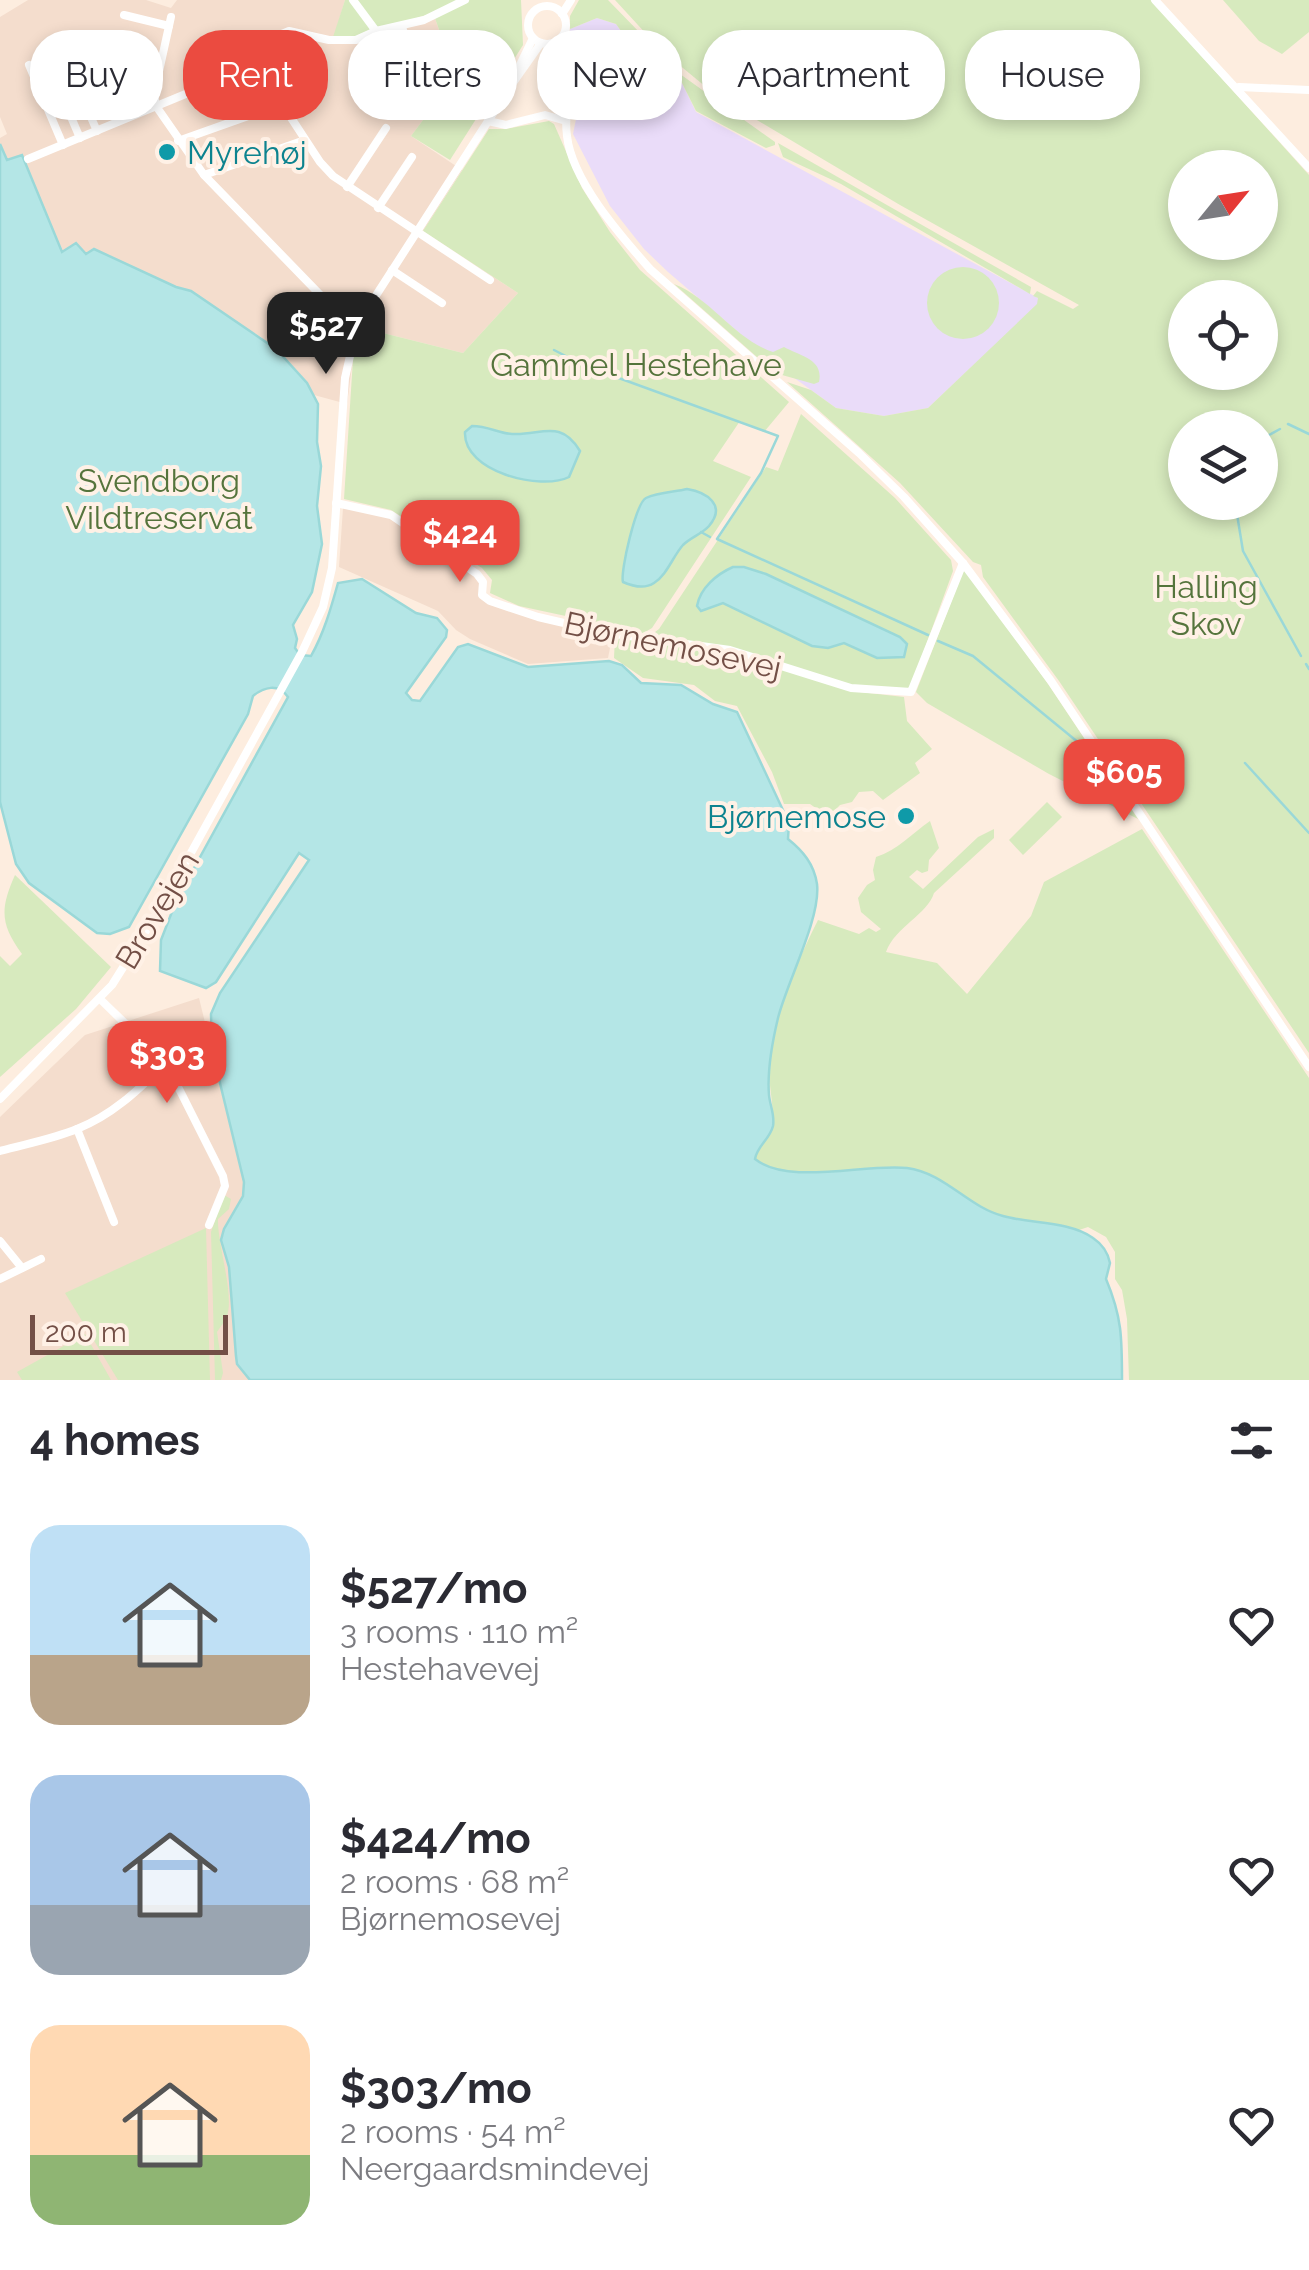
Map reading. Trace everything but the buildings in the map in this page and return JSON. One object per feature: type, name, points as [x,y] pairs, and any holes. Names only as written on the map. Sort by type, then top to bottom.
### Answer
[{"type":"street","points":[[353,0],[375,30]]},
{"type":"street","points":[[381,30],[424,20],[465,0]]},
{"type":"street","points":[[530,0],[559,11]]},
{"type":"street","points":[[563,0],[559,11],[566,26],[564,30]]},
{"type":"street","points":[[559,11],[572,0]]},
{"type":"street","points":[[1155,0],[1309,168]]},
{"type":"street","points":[[537,41],[528,27],[539,6]]},
{"type":"street","points":[[124,15],[170,22],[163,54]]},
{"type":"street","points":[[402,26],[403,30]]},
{"type":"street","name":"Brovejen","points":[[0,1099],[100,999],[161,908],[302,652],[328,588],[345,378],[358,325],[537,41]]},
{"type":"street","points":[[29,65],[63,145]]},
{"type":"street","points":[[1238,87],[1309,90]]},
{"type":"street","points":[[178,142],[282,104],[320,162],[347,187],[490,280]]},
{"type":"street","points":[[488,122],[506,125],[545,115],[566,121],[573,158],[586,182],[620,234],[650,269],[859,453],[963,563],[1051,682],[1309,1067]]},
{"type":"street","points":[[163,117],[204,175],[332,308],[358,325]]},
{"type":"street","points":[[72,120],[80,138]]},
{"type":"street","points":[[92,120],[97,131]]},
{"type":"street","points":[[28,159],[123,120]]},
{"type":"street","points":[[347,187],[386,128]]},
{"type":"street","points":[[204,175],[305,140]]},
{"type":"street","points":[[378,208],[412,157]]},
{"type":"street","points":[[392,270],[442,304]]},
{"type":"street","name":"Bjørnemosevej","points":[[336,503],[391,515],[477,574],[483,582],[482,596],[490,601],[608,633],[730,650],[851,688],[912,692],[963,563]]},
{"type":"street","points":[[100,999],[166,1063],[223,1176],[225,1186],[209,1225]]},
{"type":"street","points":[[0,1151],[77,1130],[128,1100],[166,1063]]},
{"type":"street","points":[[77,1130],[114,1222]]},
{"type":"street","points":[[0,1241],[22,1268]]},
{"type":"street","points":[[0,1279],[41,1259]]},
{"type":"shaded area","points":[[28,0],[146,0],[171,8],[177,0],[345,0],[334,37],[348,36],[348,120],[423,120],[411,136],[462,170],[423,231],[518,293],[463,353],[363,328],[353,359],[347,404],[314,395],[284,357],[261,337],[176,288],[86,255],[62,252],[21,155],[7,160],[0,144],[0,138],[7,134],[0,117],[0,17]]},
{"type":"shaded area","points":[[433,13],[439,30],[378,30]]},
{"type":"shaded area","points":[[597,18],[616,24],[620,30],[570,30]]},
{"type":"shaded area","points":[[682,83],[702,120],[711,120],[1038,298],[1038,304],[928,408],[884,416],[836,408],[779,367],[644,249],[610,206],[573,134],[576,120],[682,120]]},
{"type":"shaded area","points":[[343,508],[389,517],[483,579],[483,596],[612,638],[608,658],[528,664],[470,639],[438,611],[339,567]]},
{"type":"shaded area","points":[[199,998],[244,1182],[243,1196],[221,1240],[229,1267],[236,1356],[250,1380],[0,1380],[0,1117],[85,1035]]},
{"type":"green space","points":[[345,0],[521,0],[523,45],[517,54],[517,30],[439,30],[433,13],[378,30],[348,30],[348,36],[333,37]]},
{"type":"green space","points":[[579,0],[608,0],[637,30],[620,30],[616,24],[597,18],[570,29],[570,16]]},
{"type":"green space","name":"Halling Skov","points":[[615,0],[1151,0],[1309,175],[1309,1053],[1059,681],[983,577],[981,565],[973,562],[900,483],[787,382],[811,390],[836,408],[884,416],[928,408],[1037,304],[1038,298],[1033,296],[1037,291],[1073,309],[1079,305],[757,120],[945,120],[945,30],[702,30],[702,84],[682,67],[682,30],[643,30]]},
{"type":"green space","points":[[1223,0],[1309,0],[1309,32],[1282,54],[1259,41]]},
{"type":"green space","points":[[682,75],[702,90],[702,114],[696,111]]},
{"type":"green space","points":[[423,120],[475,120],[450,160],[411,136]]},
{"type":"green space","points":[[713,120],[744,120],[775,142],[766,148]]},
{"type":"green space","name":"Gammel Hestehave","points":[[549,121],[554,124],[582,188],[640,270],[789,402],[764,432],[740,421],[713,461],[751,477],[652,628],[640,635],[519,606],[490,593],[492,580],[482,568],[391,510],[344,499],[353,359],[363,328],[463,353],[518,293],[423,231],[489,129]]},
{"type":"green space","points":[[778,143],[1031,287],[1030,294],[841,184],[783,157]]},
{"type":"green space","points":[[963,267],[989,277],[999,303],[989,329],[963,339],[937,329],[927,303],[937,277]]},
{"type":"green space","points":[[674,284],[700,299],[759,346],[773,352],[784,347],[809,359],[818,368],[819,382],[775,373]]},
{"type":"green space","points":[[801,414],[895,498],[951,560],[953,571],[910,689],[852,685],[731,648],[651,635],[659,629],[766,467],[778,471]]},
{"type":"green space","points":[[964,569],[1046,681],[1138,819],[1049,774],[927,703],[916,692]]},
{"type":"green space","points":[[615,637],[729,653],[851,691],[904,697],[907,721],[932,749],[915,763],[920,773],[883,800],[873,791],[859,792],[852,802],[834,811],[820,811],[810,804],[784,804],[772,772],[737,706],[715,701],[694,685],[643,678],[614,658]]},
{"type":"green space","points":[[1047,802],[1062,817],[1023,855],[1009,840]]},
{"type":"green space","points":[[930,821],[939,848],[929,860],[928,871],[917,870],[909,877],[923,889],[978,837],[994,829],[994,838],[934,893],[886,952],[937,963],[967,994],[1031,916],[1044,882],[1142,829],[1309,1078],[1309,1380],[1129,1380],[1127,1319],[1122,1290],[1115,1279],[1115,1252],[1106,1237],[1088,1227],[1076,1231],[999,1215],[933,1177],[909,1169],[788,1171],[755,1159],[771,1122],[770,1069],[781,1011],[818,920],[859,934],[869,928],[876,932],[881,929],[861,912],[858,898],[875,880],[876,857],[898,846]]},
{"type":"green space","points":[[15,875],[111,967],[76,1009],[0,1077],[0,956],[10,966],[22,954],[5,916]]},
{"type":"green space","points":[[224,1195],[231,1199],[229,1209],[218,1219],[229,1298],[225,1320],[217,1332],[223,1373],[221,1380],[215,1380],[211,1232]]},
{"type":"green space","points":[[206,1228],[210,1380],[118,1380],[65,1293]]},
{"type":"green space","points":[[85,1334],[111,1380],[22,1380],[17,1372]]},
{"type":"water","points":[[0,144],[7,160],[22,155],[62,252],[76,243],[86,254],[94,249],[191,291],[276,349],[307,383],[318,404],[321,466],[317,506],[322,544],[312,592],[293,625],[295,648],[300,655],[311,656],[316,647],[338,583],[362,579],[416,613],[437,618],[447,630],[406,693],[412,700],[420,701],[458,647],[468,644],[528,667],[609,661],[622,665],[641,683],[681,685],[713,704],[737,712],[789,823],[788,839],[807,859],[817,884],[814,914],[782,1003],[772,1047],[769,1086],[773,1126],[755,1159],[787,1171],[890,1167],[921,1171],[990,1212],[1073,1229],[1093,1238],[1110,1263],[1106,1279],[1120,1328],[1122,1380],[250,1380],[237,1364],[229,1267],[221,1240],[243,1196],[244,1182],[212,1050],[211,1014],[220,993],[309,860],[299,853],[216,982],[206,988],[160,971],[161,940],[177,899],[288,697],[271,688],[253,696],[248,714],[129,927],[110,934],[97,933],[29,883],[16,864],[0,802]]},
{"type":"water","points":[[472,426],[512,434],[557,432],[573,441],[580,451],[569,477],[541,482],[523,479],[490,468],[476,458],[465,432]]},
{"type":"water","points":[[687,489],[712,501],[714,519],[683,545],[654,583],[638,586],[623,582],[630,538],[642,503],[651,496]]},
{"type":"water","points":[[733,567],[766,574],[900,637],[907,644],[904,657],[877,658],[844,643],[828,648],[812,646],[723,603],[701,611],[697,606],[705,588]]},
{"type":"waterway","points":[[554,350],[583,365],[778,436],[761,473],[717,539],[928,635]]},
{"type":"waterway","points":[[1288,424],[1309,434]]},
{"type":"waterway","points":[[1238,520],[1243,551],[1301,656]]},
{"type":"waterway","points":[[701,532],[710,537]]},
{"type":"waterway","points":[[938,641],[973,656],[1079,743]]},
{"type":"waterway","points":[[1306,664],[1309,669]]},
{"type":"waterway","points":[[1245,763],[1309,833]]},
{"type":"place","name":"Myrehøj","points":[[167,152]]},
{"type":"place","name":"Bjørnemose","points":[[906,816]]},
{"type":"park label","name":"Svendborg Vildtreservat","points":[[159,498]]}]
